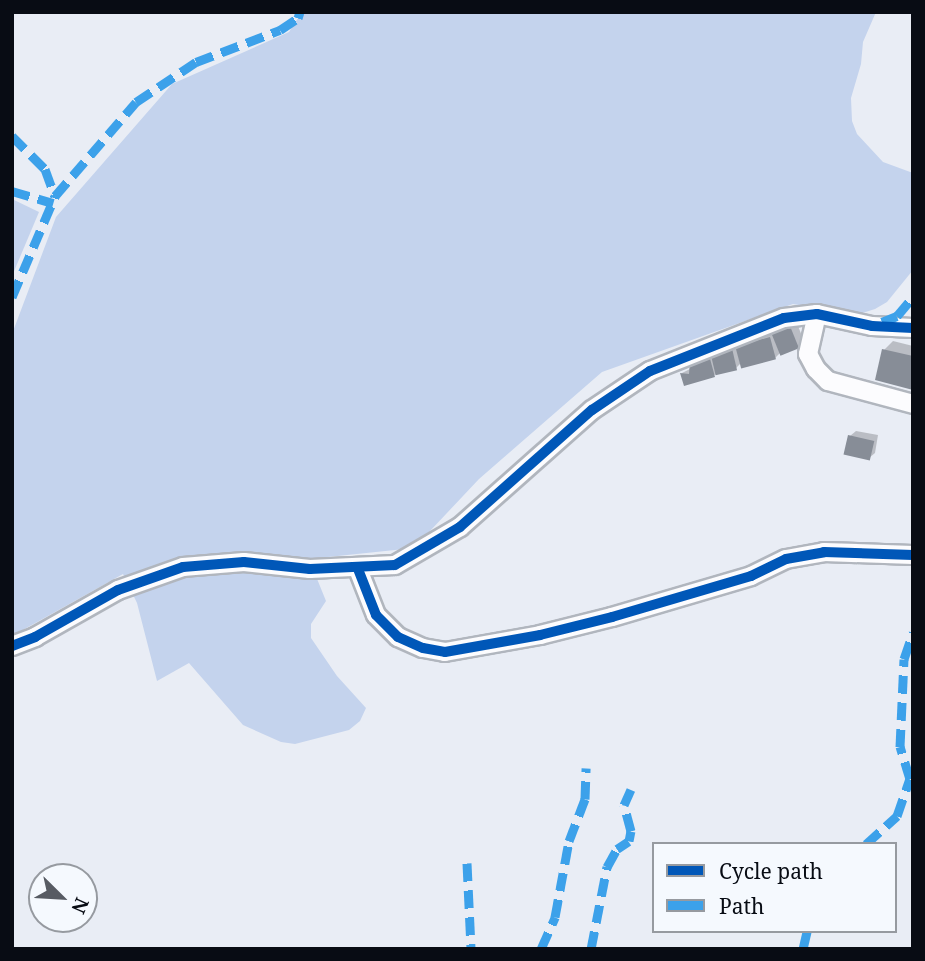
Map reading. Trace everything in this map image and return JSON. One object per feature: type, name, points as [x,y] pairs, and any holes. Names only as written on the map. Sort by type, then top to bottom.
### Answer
[{"type":"street","points":[[12,646],[35,638],[118,590],[183,567],[244,562],[310,569],[358,569],[395,565],[460,527],[592,410],[650,371],[784,318],[817,314],[872,326],[913,328]]},
{"type":"street","points":[[817,314],[808,354],[816,369],[828,381],[913,404]]},
{"type":"street","points":[[358,569],[376,615],[398,637],[423,648],[445,652],[540,635],[612,617],[751,576],[786,559],[824,552],[913,555]]},
{"type":"shaded area","points":[[302,12],[876,12],[863,42],[861,64],[851,98],[852,121],[857,134],[883,162],[913,173],[913,270],[887,302],[875,309],[856,315],[793,304],[602,372],[479,479],[414,548],[309,559],[326,601],[311,624],[311,638],[337,676],[366,708],[360,721],[349,730],[295,744],[281,742],[243,725],[189,663],[157,681],[137,603],[123,574],[12,636],[12,334],[56,217],[172,84],[289,32]]},
{"type":"shaded area","points":[[12,199],[39,212],[12,276]]},
{"type":"building","points":[[790,326],[799,348],[780,356],[771,333]]},
{"type":"building","points":[[770,337],[776,359],[741,369],[735,346]]},
{"type":"building","points":[[731,344],[737,370],[716,375],[710,349]]},
{"type":"building","points":[[882,349],[913,356],[913,390],[875,380]]},
{"type":"building","points":[[709,355],[715,377],[684,386],[680,373],[689,374],[690,360]]},
{"type":"building","points":[[848,435],[874,441],[870,461],[844,454]]},
{"type":"marked path","points":[[12,297],[55,196],[136,102],[196,62],[280,30],[298,18],[300,12]]},
{"type":"marked path","points":[[12,136],[45,169],[55,196]]},
{"type":"marked path","points":[[12,191],[53,203]]},
{"type":"marked path","points":[[882,322],[897,316],[913,297]]},
{"type":"marked path","points":[[868,842],[897,816],[910,779],[900,747],[904,659],[913,633]]},
{"type":"marked path","points":[[541,949],[555,917],[569,841],[585,799],[586,768]]},
{"type":"marked path","points":[[591,949],[607,867],[617,849],[629,841],[631,831],[624,805],[631,789]]},
{"type":"marked path","points":[[467,863],[471,949]]},
{"type":"marked path","points":[[803,949],[807,933]]},
{"type":"cycle path","points":[[12,646],[35,637],[118,590],[183,567],[244,562],[310,569],[395,565],[460,527],[592,410],[650,371],[784,318],[817,314],[872,326],[913,328]]},
{"type":"cycle path","points":[[358,569],[376,615],[398,637],[423,648],[445,652],[540,635],[612,617],[751,576],[786,559],[824,552],[913,555]]}]
